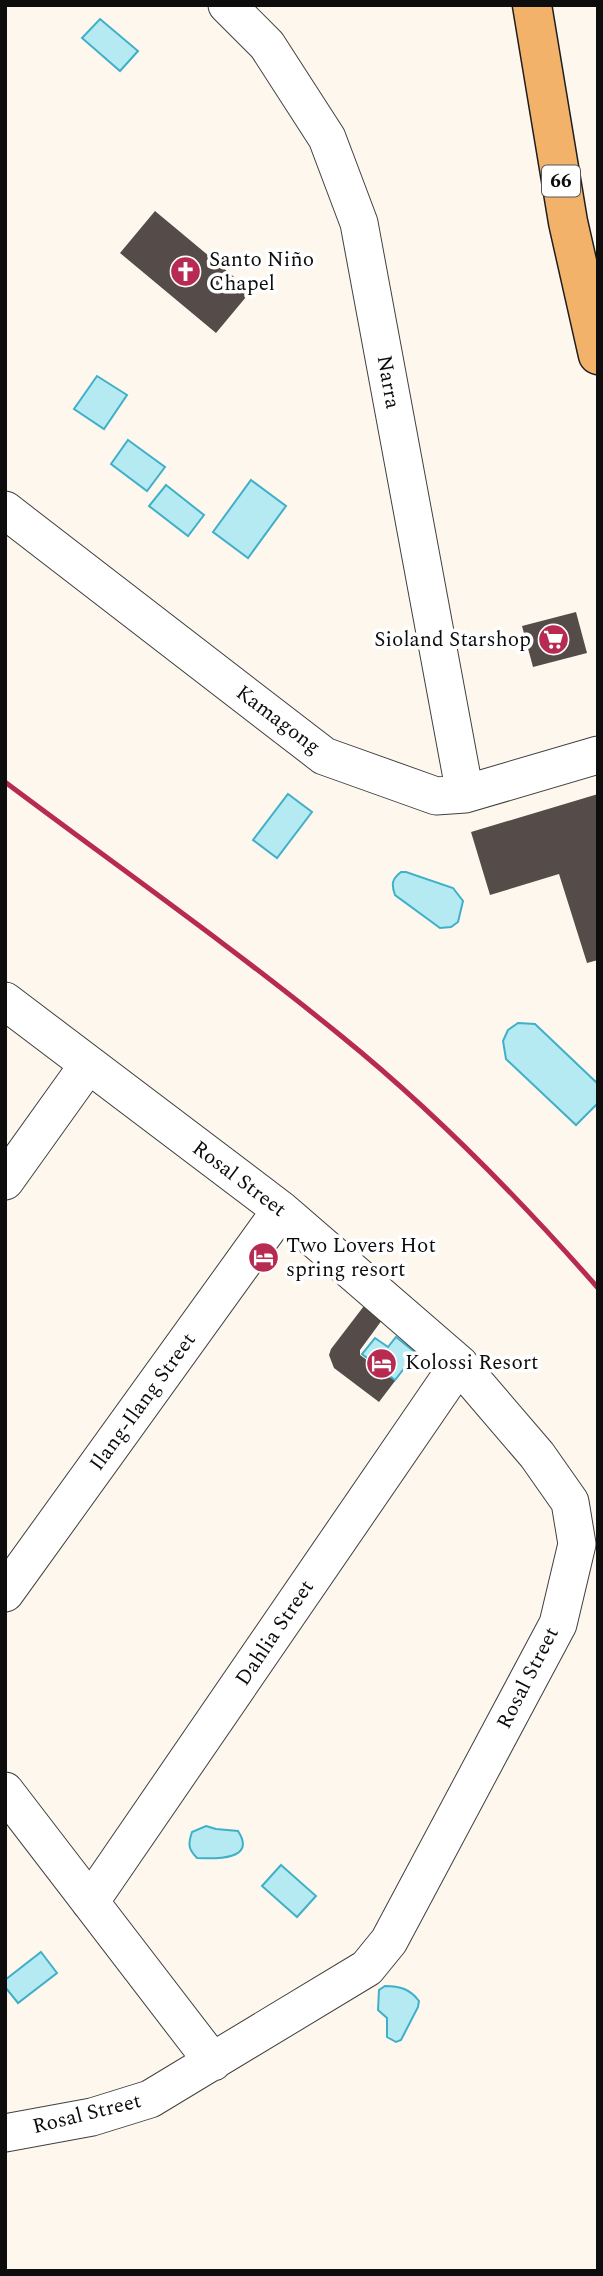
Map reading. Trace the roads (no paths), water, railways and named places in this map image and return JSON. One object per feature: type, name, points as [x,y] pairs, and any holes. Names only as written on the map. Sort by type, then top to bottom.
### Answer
[{"type":"main road","name":"66","points":[[532,5],[568,222],[598,355]]},
{"type":"street","name":"Narra","points":[[227,5],[267,44],[327,138],[359,223],[465,794]]},
{"type":"street","name":"Kamagong","points":[[5,510],[324,756],[436,796],[465,794],[598,755]]},
{"type":"street","name":"Rosal Street","points":[[5,1001],[281,1210],[459,1364],[537,1455],[570,1502],[577,1544],[558,1623],[389,1941],[367,1968],[150,2099],[92,2118],[5,2133]]},
{"type":"street","points":[[5,1181],[88,1065]]},
{"type":"street","name":"Ilang-Ilang Street","points":[[5,1594],[281,1210]]},
{"type":"street","name":"Dahlia Street","points":[[90,1902],[459,1364]]},
{"type":"street","points":[[5,1791],[213,2062]]},
{"type":"water","points":[[100,19],[138,51],[120,71],[82,38]]},
{"type":"water","points":[[97,376],[127,395],[104,429],[74,409]]},
{"type":"water","points":[[128,440],[165,467],[147,491],[111,464]]},
{"type":"water","points":[[251,480],[286,506],[248,558],[213,532]]},
{"type":"water","points":[[166,485],[204,515],[188,536],[149,506]]},
{"type":"water","points":[[288,794],[312,812],[277,858],[253,840]]},
{"type":"water","points":[[401,872],[453,888],[463,901],[458,922],[451,927],[440,928],[395,895],[393,882]]},
{"type":"water","points":[[518,1023],[535,1024],[598,1084],[598,1103],[576,1125],[506,1059],[503,1041],[508,1030]]},
{"type":"water","points":[[396,1337],[416,1353],[395,1380],[362,1354],[375,1338],[388,1347]]},
{"type":"water","points":[[206,1826],[238,1831],[242,1848],[238,1853],[223,1858],[197,1858],[190,1849],[192,1832]]},
{"type":"water","points":[[281,1865],[316,1896],[297,1917],[262,1886]]},
{"type":"water","points":[[41,1952],[57,1973],[18,2003],[5,1987],[5,1980]]},
{"type":"water","points":[[385,1986],[404,1989],[419,2001],[401,2040],[396,2042],[387,2037],[387,2018],[378,2010],[379,1990]]},
{"type":"railway","points":[[5,782],[258,970],[375,1064],[474,1156],[598,1288]]},
{"type":"place","name":"Santo Niño Chapel","points":[[186,272]]},
{"type":"place","name":"Sioland Starshop","points":[[554,640]]},
{"type":"place","name":"Two Lovers Hot spring resort","points":[[263,1258]]},
{"type":"place","name":"Kolossi Resort","points":[[382,1363]]}]
